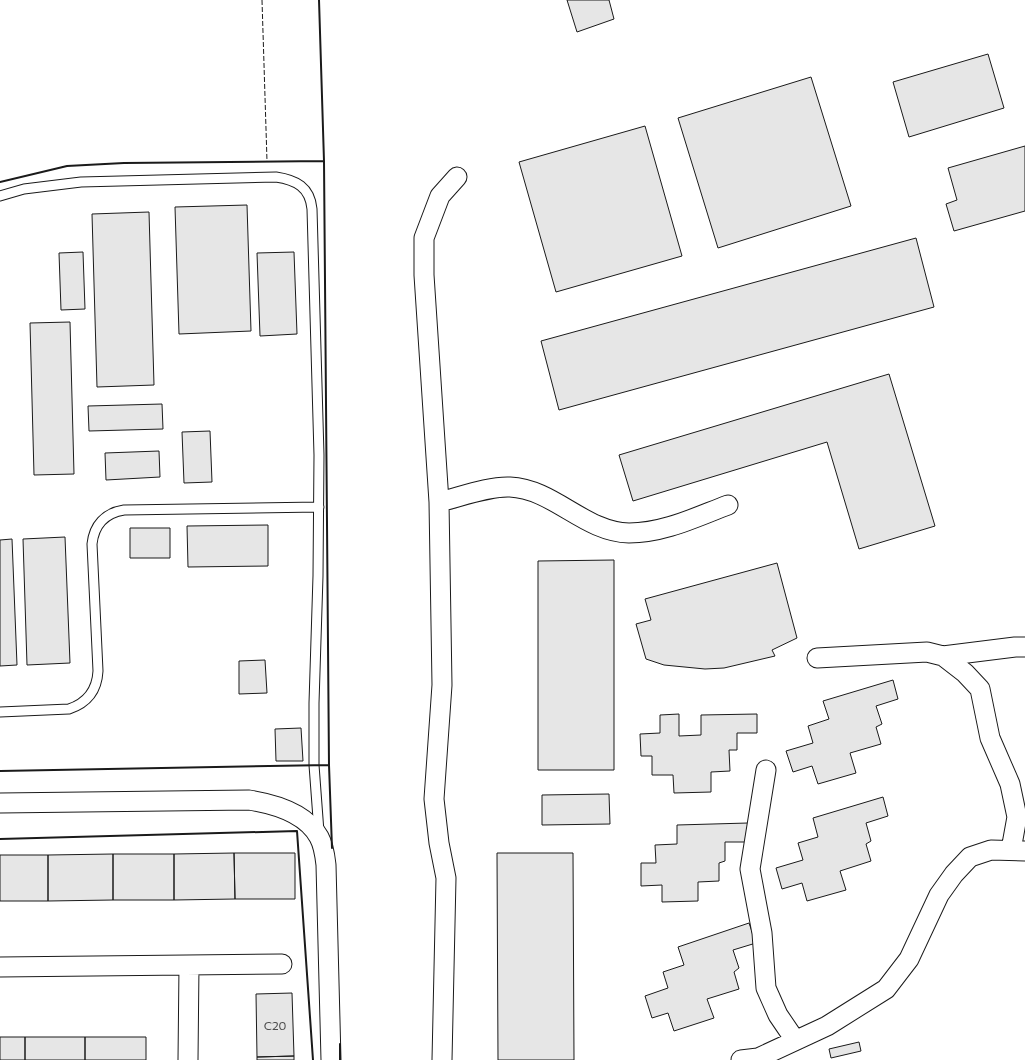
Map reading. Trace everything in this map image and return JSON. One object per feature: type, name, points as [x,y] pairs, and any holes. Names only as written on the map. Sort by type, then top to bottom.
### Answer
[{"type":"street","points":[[442,1060],[446,878],[439,843],[434,799],[442,685],[438,502],[424,275],[424,238],[440,196],[457,177]]},
{"type":"street","points":[[438,502],[498,488],[511,487],[537,493],[596,526],[628,533],[664,529],[728,505]]},
{"type":"street","points":[[817,658],[927,652],[943,656],[1025,647]]},
{"type":"street","points":[[754,1059],[827,1026],[886,989],[909,959],[939,895],[954,874],[970,857],[991,850],[1018,850],[1017,818],[1010,784],[990,738],[980,689],[965,673],[943,656]]},
{"type":"street","points":[[766,770],[750,869],[762,934],[766,988],[778,1015],[795,1040]]},
{"type":"street","points":[[0,803],[249,800],[276,806],[301,818],[312,827],[324,849],[327,881],[331,1060]]},
{"type":"street","points":[[0,967],[282,964]]},
{"type":"street","points":[[188,1060],[189,966]]},
{"type":"lane","points":[[0,196],[24,189],[81,182],[276,176],[287,178],[302,187],[308,193],[312,209],[319,455],[314,703],[314,765],[319,838]]},
{"type":"lane","points":[[0,712],[68,709],[84,702],[95,688],[98,671],[92,544],[96,527],[101,520],[108,515],[116,511],[124,510],[319,507]]},
{"type":"building","points":[[567,0],[609,0],[614,19],[577,32]]},
{"type":"building","points":[[988,54],[1004,108],[909,137],[893,82]]},
{"type":"building","points":[[811,77],[851,206],[718,248],[678,118]]},
{"type":"building","points":[[645,126],[682,256],[556,292],[519,162]]},
{"type":"building","points":[[1025,146],[1025,211],[954,231],[946,204],[957,200],[948,168]]},
{"type":"building","points":[[247,205],[251,331],[179,334],[175,207]]},
{"type":"building","points":[[149,212],[154,385],[97,387],[92,214]]},
{"type":"building","points":[[916,238],[934,307],[559,410],[541,341]]},
{"type":"building","points":[[83,252],[85,309],[61,310],[59,253]]},
{"type":"building","points":[[294,252],[297,334],[260,336],[257,253]]},
{"type":"building","points":[[70,322],[74,474],[34,475],[30,323]]},
{"type":"building","points":[[889,374],[935,526],[859,549],[827,442],[633,501],[619,455]]},
{"type":"building","points":[[162,404],[163,429],[89,431],[88,406]]},
{"type":"building","points":[[210,431],[212,482],[184,483],[182,432]]},
{"type":"building","points":[[159,451],[160,477],[106,480],[105,453]]},
{"type":"building","points":[[268,525],[268,566],[188,567],[187,526]]},
{"type":"building","points":[[130,528],[170,528],[170,558],[130,558]]},
{"type":"building","points":[[65,537],[70,663],[27,665],[23,539]]},
{"type":"building","points":[[12,539],[17,665],[0,666],[0,540]]},
{"type":"building","points":[[614,560],[614,770],[538,770],[538,561]]},
{"type":"building","points":[[777,563],[797,638],[772,650],[775,656],[724,668],[705,669],[664,665],[646,659],[636,624],[651,620],[645,599]]},
{"type":"building","points":[[265,660],[267,693],[239,694],[239,661]]},
{"type":"building","points":[[893,680],[898,699],[876,706],[882,724],[876,727],[881,744],[850,753],[856,773],[818,784],[812,766],[793,772],[786,751],[813,743],[808,726],[829,719],[823,701]]},
{"type":"building","points":[[679,714],[679,736],[701,735],[701,715],[757,714],[757,733],[737,733],[737,750],[729,750],[730,771],[711,772],[711,792],[674,793],[673,775],[652,775],[652,756],[641,756],[640,734],[660,733],[660,715]]},
{"type":"building","points":[[301,728],[303,761],[276,761],[275,729]]},
{"type":"building","points":[[609,794],[610,824],[542,825],[542,795]]},
{"type":"building","points":[[883,797],[888,816],[866,823],[871,841],[866,844],[871,861],[840,871],[846,890],[807,901],[802,883],[782,889],[776,868],[803,860],[798,843],[818,837],[813,818]]},
{"type":"building","points":[[748,823],[748,842],[725,842],[725,861],[719,863],[719,881],[698,882],[698,901],[662,902],[662,885],[641,886],[641,863],[656,863],[655,845],[677,844],[677,825]]},
{"type":"building","points":[[234,853],[295,853],[295,899],[235,899]]},
{"type":"building","points":[[234,853],[235,899],[174,900],[174,854]]},
{"type":"building","points":[[497,853],[573,853],[574,1060],[498,1060]]},
{"type":"building","points":[[113,854],[174,854],[174,900],[113,900]]},
{"type":"building","points":[[113,854],[113,900],[48,901],[48,855]]},
{"type":"building","points":[[0,855],[48,855],[48,901],[0,901]]},
{"type":"building","points":[[749,923],[756,943],[733,950],[739,968],[734,972],[739,989],[707,999],[714,1018],[674,1031],[668,1013],[652,1018],[645,996],[668,988],[663,972],[684,965],[678,947]]},
{"type":"building","points":[[292,993],[294,1056],[257,1057],[256,994]]},
{"type":"building","points":[[0,1037],[25,1037],[25,1060],[0,1060]]},
{"type":"building","points":[[25,1037],[85,1037],[85,1060],[25,1060]]},
{"type":"building","points":[[85,1037],[146,1037],[146,1060],[85,1060]]},
{"type":"building","points":[[859,1042],[861,1051],[831,1058],[829,1049]]},
{"type":"building","points":[[294,1056],[294,1060],[257,1060],[257,1057]]},
{"type":"fence","points":[[262,0],[267,161]]},
{"type":"wall","points":[[319,0],[324,161],[329,765],[332,848]]},
{"type":"wall","points":[[0,182],[67,166],[124,163],[324,161]]},
{"type":"wall","points":[[0,771],[329,765]]},
{"type":"wall","points":[[0,839],[297,831],[313,1060]]},
{"type":"wall","points":[[340,1044],[340,1060]]}]
